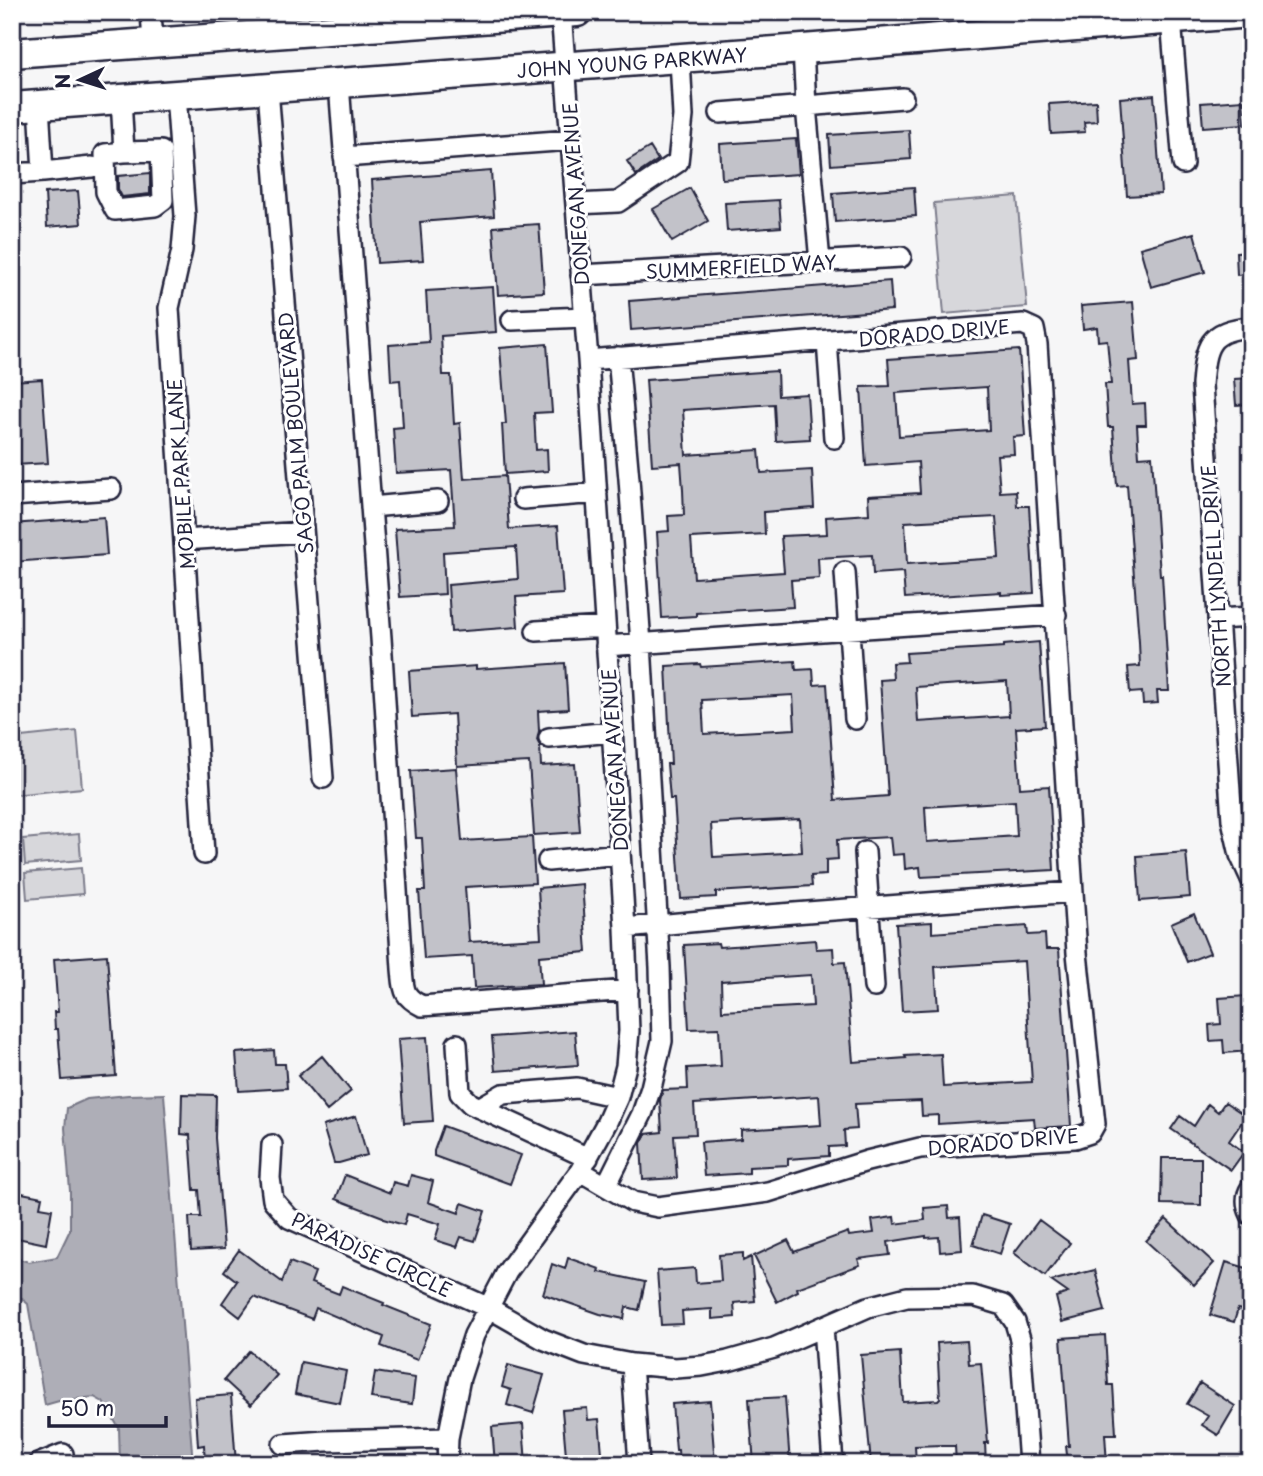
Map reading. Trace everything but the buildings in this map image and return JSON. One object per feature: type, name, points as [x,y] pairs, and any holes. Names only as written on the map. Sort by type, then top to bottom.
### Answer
[{"type":"highway","points":[[12,53],[153,43],[366,20],[566,13]]},
{"type":"highway","name":"JOHN YOUNG PARKWAY","points":[[25,106],[1250,13]]},
{"type":"street","points":[[151,12],[153,43]]},
{"type":"street","name":"DONEGAN AVENUE","points":[[447,1464],[448,1438],[460,1378],[474,1335],[507,1272],[584,1164],[607,1122],[618,1097],[626,1066],[629,1031],[625,928],[597,493],[566,67],[566,13]]},
{"type":"street","points":[[1250,13],[1251,23]]},
{"type":"street","points":[[1171,19],[1183,164]]},
{"type":"street","points":[[803,49],[820,262]]},
{"type":"street","points":[[576,204],[618,202],[678,162],[683,116],[680,58]]},
{"type":"street","points":[[339,84],[381,638],[404,991],[408,998],[422,1006],[628,990]]},
{"type":"street","name":"SAGO PALM BOULEVARD","points":[[268,89],[323,778]]},
{"type":"street","name":"MOBILE PARK LANE","points":[[176,95],[185,216],[182,250],[169,308],[204,854]]},
{"type":"street","points":[[720,113],[903,98]]},
{"type":"street","points":[[121,99],[124,152]]},
{"type":"street","points":[[25,106],[43,172]]},
{"type":"street","points":[[344,157],[572,140]]},
{"type":"street","points":[[12,174],[92,167]]},
{"type":"street","name":"SUMMERFIELD WAY","points":[[581,275],[901,257]]},
{"type":"street","points":[[512,320],[585,317]]},
{"type":"street","name":"DORADO DRIVE","points":[[479,1108],[584,1164],[606,1186],[633,1202],[658,1207],[768,1192],[920,1147],[1075,1138],[1090,1133],[1095,1124],[1077,953],[1056,615],[1034,329],[1023,324],[588,360]]},
{"type":"street","name":"NORTH LYNDELL DRIVE","points":[[1251,327],[1220,333],[1210,343],[1204,358],[1202,385],[1232,820],[1251,879]]},
{"type":"street","points":[[827,341],[834,438]]},
{"type":"street","points":[[606,1186],[642,1114],[662,1041],[658,925],[641,643],[618,357]]},
{"type":"street","points":[[12,496],[111,489]]},
{"type":"street","points":[[523,499],[597,493]]},
{"type":"street","points":[[371,507],[438,501]]},
{"type":"street","points":[[184,540],[303,533]]},
{"type":"street","points":[[845,572],[855,719]]},
{"type":"street","points":[[536,631],[606,636],[641,643],[1056,615]]},
{"type":"street","points":[[1218,619],[1251,617]]},
{"type":"street","points":[[549,738],[612,732]]},
{"type":"street","points":[[864,852],[874,987]]},
{"type":"street","points":[[548,861],[620,854]]},
{"type":"street","points":[[625,928],[1073,892]]},
{"type":"street","points":[[457,1044],[460,1093],[479,1108],[503,1094],[577,1088],[618,1097]]},
{"type":"street","name":"PARADISE CIRCLE","points":[[272,1145],[270,1178],[273,1200],[289,1218],[489,1308],[542,1339],[584,1355],[632,1364],[675,1368],[702,1366],[774,1348],[868,1307],[907,1297],[973,1296],[1003,1305],[1015,1322],[1020,1339],[1030,1464]]},
{"type":"street","points":[[1251,1188],[1247,1194],[1247,1206],[1251,1215]]},
{"type":"street","points":[[823,1327],[833,1464]]},
{"type":"street","points":[[632,1364],[639,1464]]},
{"type":"street","points":[[283,1444],[448,1438]]},
{"type":"street","points":[[38,1464],[63,1454]]},
{"type":"shaded area","points":[[1017,196],[1027,307],[944,314],[934,203]]},
{"type":"shaded area","points":[[77,731],[82,788],[12,795],[12,738]]},
{"type":"shaded area","points":[[79,834],[81,860],[25,865],[23,839]]},
{"type":"shaded area","points":[[81,868],[83,894],[27,899],[25,873]]},
{"type":"shaded area","points":[[164,1094],[193,1464],[120,1464],[119,1428],[103,1402],[94,1397],[45,1405],[28,1304],[12,1290],[12,1257],[29,1262],[57,1257],[70,1230],[65,1128],[67,1108],[87,1099]]}]
